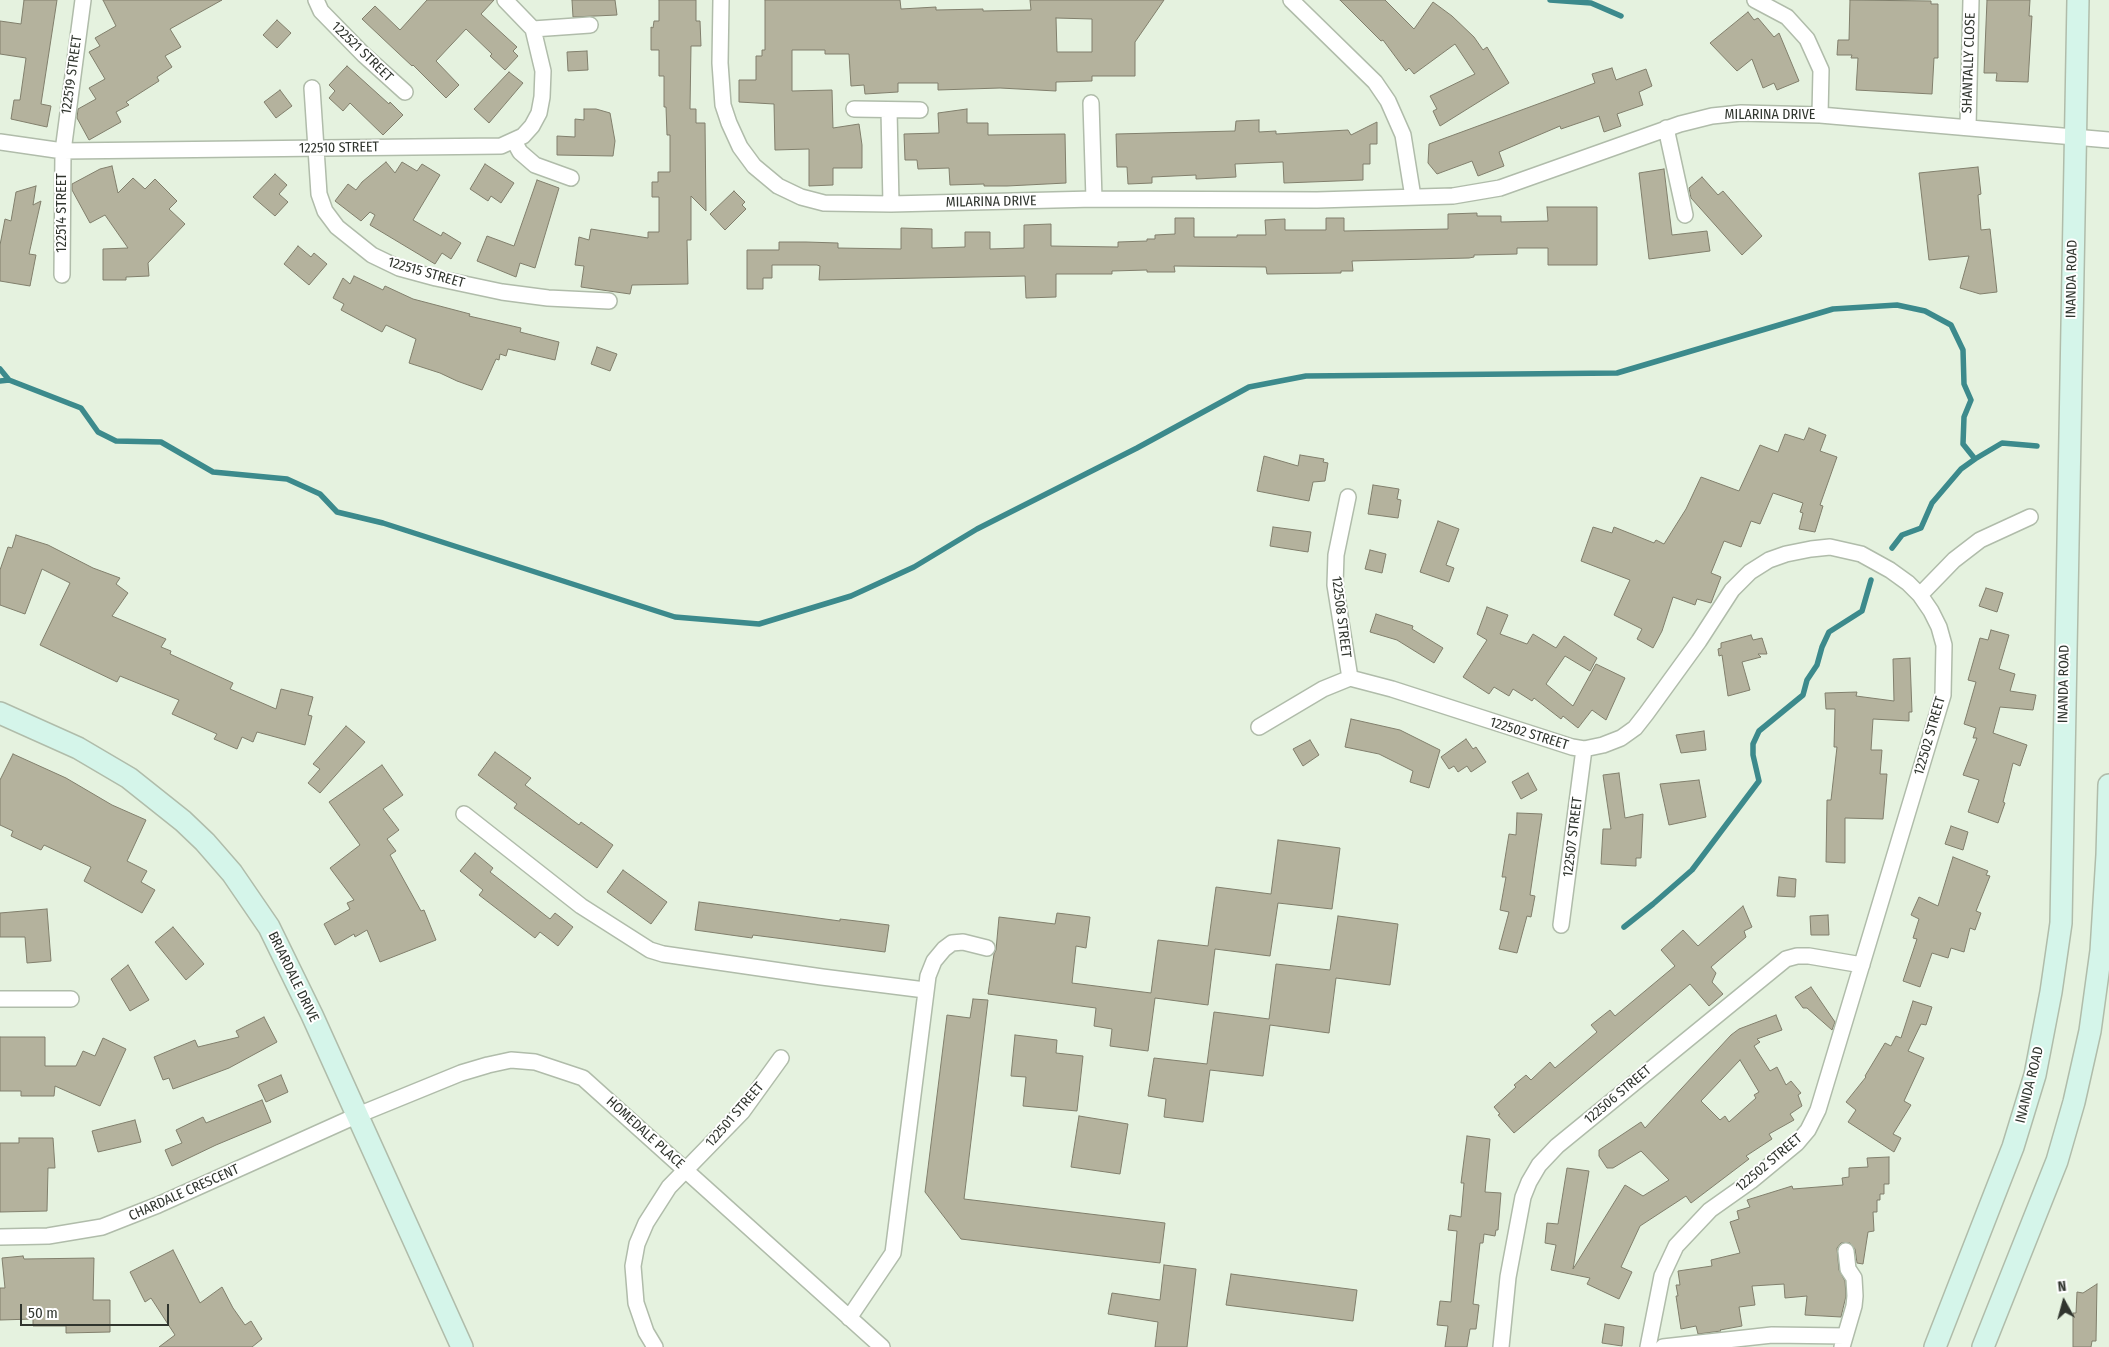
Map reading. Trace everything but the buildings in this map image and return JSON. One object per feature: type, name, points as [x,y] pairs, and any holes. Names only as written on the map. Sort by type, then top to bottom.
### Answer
[{"type":"street","name":"122519 STREET","points":[[63,151],[83,0]]},
{"type":"street","name":"122510 STREET","points":[[0,142],[63,151],[501,146],[523,136],[532,126],[539,113],[543,71],[533,29],[506,0]]},
{"type":"street","name":"MILARINA DRIVE","points":[[721,0],[720,63],[723,105],[728,123],[740,146],[754,166],[778,186],[801,197],[824,203],[891,204],[1094,199],[1317,200],[1453,196],[1500,188],[1666,128],[1712,116],[1741,113],[1820,115],[2109,140]]},
{"type":"street","points":[[1291,0],[1374,82],[1388,101],[1403,135],[1413,197]]},
{"type":"street","points":[[1755,0],[1787,17],[1807,39],[1821,70],[1820,115]]},
{"type":"street","name":"SHANTALLY CLOSE","points":[[1968,127],[1971,0]]},
{"type":"street","name":"INANDA ROAD","points":[[1935,1347],[2013,1147],[2032,1084],[2051,992],[2061,923],[2078,0]]},
{"type":"street","name":"122521 STREET","points":[[318,6],[364,55],[404,92]]},
{"type":"street","points":[[533,29],[590,25]]},
{"type":"street","name":"122515 STREET","points":[[312,88],[319,194],[325,211],[337,227],[372,255],[399,268],[502,292],[548,298],[609,301]]},
{"type":"street","points":[[1091,103],[1094,199]]},
{"type":"street","points":[[854,109],[920,110]]},
{"type":"street","points":[[889,110],[891,204]]},
{"type":"street","points":[[1666,128],[1685,216]]},
{"type":"street","points":[[514,141],[520,152],[535,165],[571,178]]},
{"type":"street","name":"122514 STREET","points":[[62,276],[63,151]]},
{"type":"street","name":"122508 STREET","points":[[1348,496],[1336,555],[1335,585],[1350,678]]},
{"type":"street","points":[[1920,595],[1954,560],[1980,540],[2030,518]]},
{"type":"street","name":"122502 STREET","points":[[1350,678],[1392,689],[1543,739],[1584,749],[1621,738],[1634,728],[1668,684],[1732,590],[1750,572],[1769,560],[1786,554],[1830,547],[1861,554],[1890,570],[1920,595],[1939,627],[1944,645],[1943,695],[1818,1110],[1808,1130],[1788,1152],[1710,1210],[1676,1246],[1662,1276],[1649,1347]]},
{"type":"street","points":[[1259,727],[1324,689],[1350,678]]},
{"type":"street","name":"BRIARDALE DRIVE","points":[[0,713],[102,761],[152,794],[205,842],[232,873],[269,927],[358,1115],[462,1347]]},
{"type":"street","name":"122507 STREET","points":[[1561,925],[1584,749]]},
{"type":"street","points":[[1983,1347],[2057,1161],[2082,1066],[2090,1030],[2101,951],[2109,785]]},
{"type":"street","points":[[464,814],[581,906],[650,950],[663,954],[925,990]]},
{"type":"street","points":[[848,1318],[893,1253],[925,990],[934,961],[952,943],[963,942],[987,948]]},
{"type":"street","name":"122506 STREET","points":[[1503,1347],[1508,1277],[1523,1197],[1539,1165],[1557,1146],[1786,959],[1797,956],[1809,956],[1862,965]]},
{"type":"street","points":[[0,999],[71,999]]},
{"type":"street","name":"122501 STREET","points":[[655,1347],[639,1315],[634,1288],[632,1266],[636,1244],[646,1223],[670,1187],[742,1112],[782,1058]]},
{"type":"street","name":"HOMEDALE PLACE","points":[[358,1115],[461,1073],[488,1064],[511,1060],[536,1062],[583,1078],[882,1347]]},
{"type":"street","name":"CHARDALE CRESCENT","points":[[0,1237],[48,1236],[102,1227],[158,1205],[358,1115]]},
{"type":"street","points":[[1663,1347],[1772,1335],[1843,1341],[1854,1306],[1855,1296],[1854,1278],[1848,1269],[1846,1251]]},
{"type":"waterway","points":[[1550,0],[1591,3],[1621,16]]},
{"type":"waterway","points":[[0,381],[9,380],[81,408],[98,432],[116,441],[161,442],[213,472],[287,479],[320,494],[337,512],[383,523],[675,617],[759,624],[851,596],[914,567],[977,529],[1137,448],[1249,387],[1306,376],[1617,373],[1833,309],[1897,305],[1925,311],[1951,325],[1963,350],[1964,384],[1971,400],[1964,417],[1963,444],[1975,459]]},
{"type":"waterway","points":[[0,369],[9,380]]},
{"type":"waterway","points":[[1892,548],[1902,535],[1921,528],[1932,503],[1961,469],[1975,459],[2002,443],[2037,446]]},
{"type":"waterway","points":[[1624,927],[1692,870],[1759,781],[1753,755],[1753,744],[1759,731],[1803,695],[1807,680],[1817,665],[1829,632],[1862,611],[1871,580]]}]
